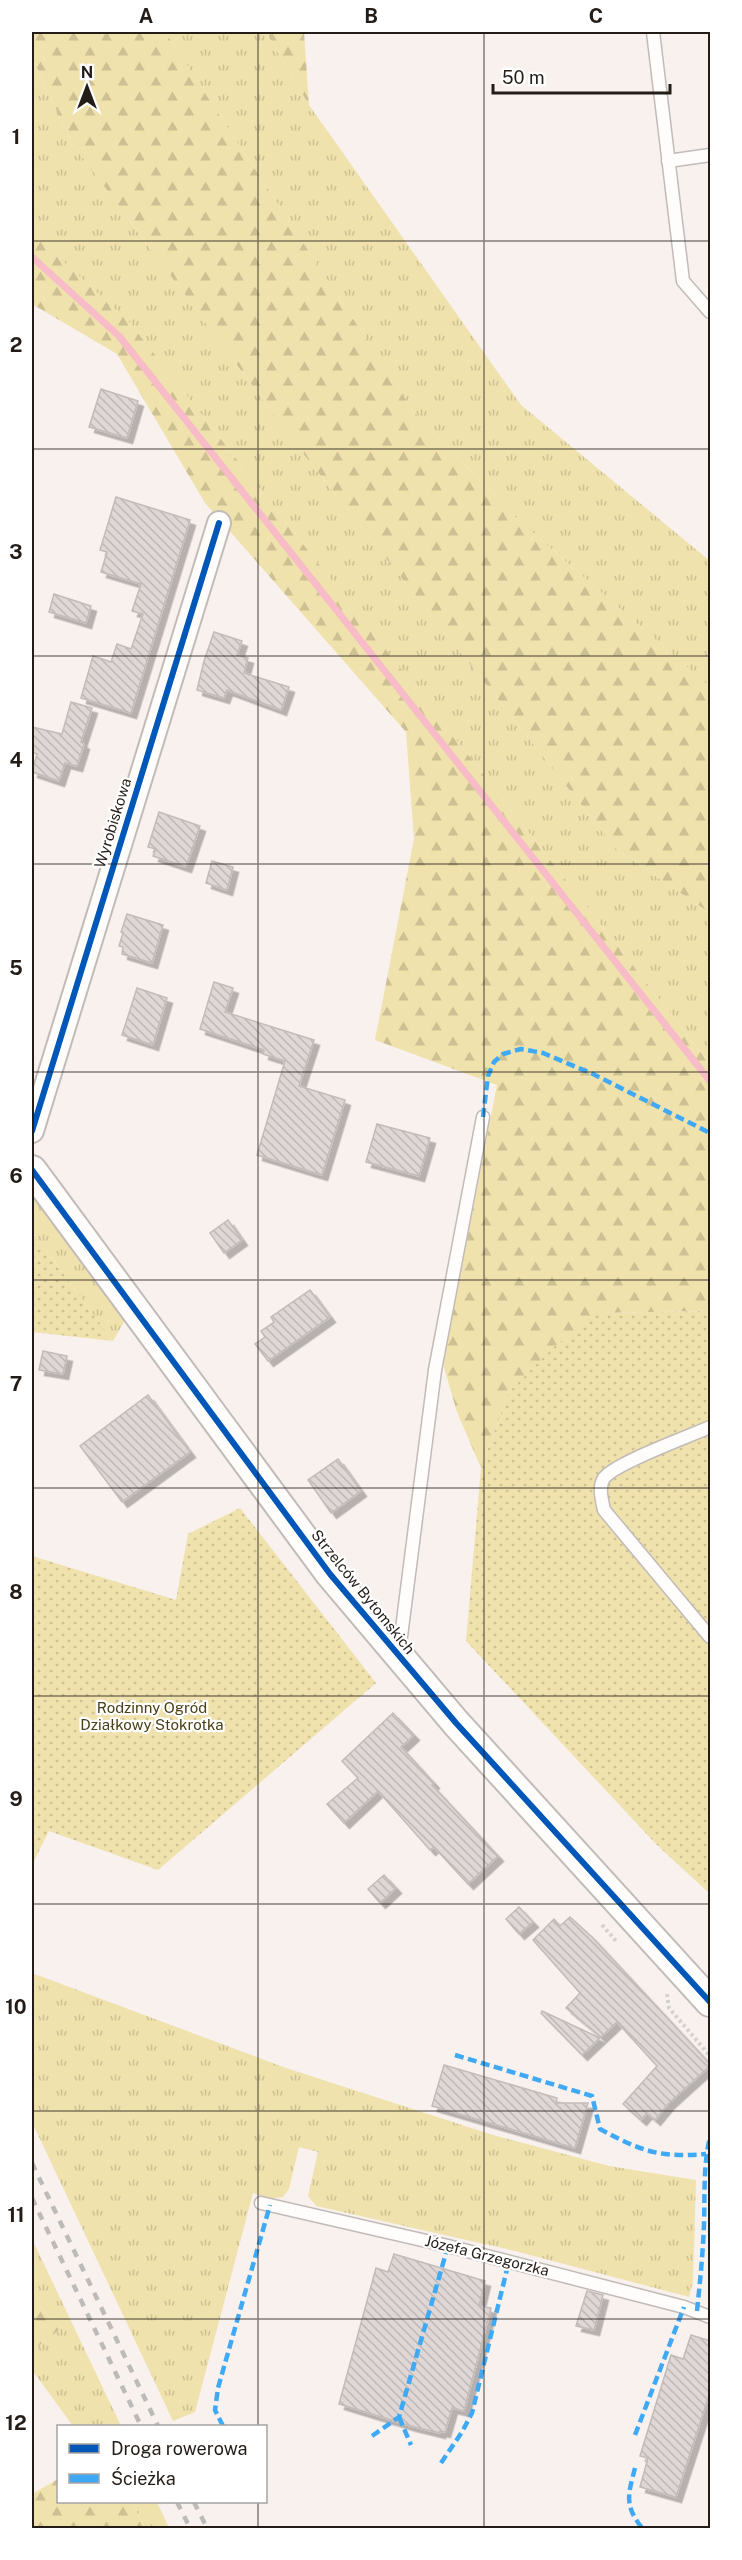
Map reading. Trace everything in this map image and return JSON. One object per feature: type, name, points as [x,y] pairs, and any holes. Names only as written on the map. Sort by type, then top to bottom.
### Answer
[{"type":"street","name":"Wyrobiskowa","points":[[32,1131],[219,523]]},
{"type":"street","name":"Strzelców Bytomskich","points":[[32,1170],[330,1574],[398,1657],[711,2002]]},
{"type":"lane","points":[[653,32],[683,281],[711,312]]},
{"type":"lane","points":[[668,161],[711,155]]},
{"type":"lane","points":[[398,1657],[435,1370],[483,1116]]},
{"type":"lane","points":[[711,1427],[623,1465],[605,1477],[602,1485],[604,1510],[711,1637]]},
{"type":"lane","name":"Józefa Grzegorzka","points":[[261,2203],[509,2261],[684,2307],[711,2317]]},
{"type":"path","points":[[667,1994],[669,2008],[711,2056]]},
{"type":"green space","points":[[32,32],[165,32],[414,412],[518,520],[710,687],[710,913],[617,850],[298,447],[72,143],[32,57]]},
{"type":"green space","points":[[165,32],[266,32],[309,105],[521,405],[710,561],[710,687],[518,520],[414,412]]},
{"type":"green space","points":[[266,32],[304,32],[309,105]]},
{"type":"green space","points":[[32,57],[72,143],[298,447],[617,850],[710,913],[710,1064],[130,323],[56,255],[32,222]]},
{"type":"green space","points":[[32,222],[56,255],[130,323],[710,1064],[710,1311],[599,1313],[509,1392],[481,1468],[457,1412],[443,1364],[497,1085],[375,1040],[414,839],[406,732],[205,503],[117,354],[32,304]]},
{"type":"green space","points":[[32,1192],[125,1320],[113,1341],[32,1231]]},
{"type":"green space","points":[[32,1231],[113,1341],[32,1332]]},
{"type":"green space","points":[[710,1311],[710,1894],[656,1844],[466,1641],[481,1468],[509,1392],[555,1346],[599,1313]]},
{"type":"green space","name":"Rodzinny Ogród Działkowy Stokrotka","points":[[240,1508],[376,1683],[158,1870],[49,1831],[32,1865],[32,1556],[176,1600],[188,1534]]},
{"type":"green space","points":[[32,1973],[286,2068],[493,2135],[609,2166],[696,2180],[693,2281],[689,2297],[515,2251],[316,2206],[308,2196],[318,2152],[299,2147],[289,2189],[283,2197],[270,2199],[253,2193],[195,2412],[173,2421],[32,2122]]},
{"type":"green space","points":[[32,2239],[121,2425],[72,2425],[32,2370],[32,2351],[59,2330],[32,2295]]},
{"type":"green space","points":[[32,2295],[59,2330],[32,2351]]},
{"type":"green space","points":[[57,2480],[57,2503],[132,2503],[145,2528],[32,2528],[32,2494]]},
{"type":"green space","points":[[132,2503],[157,2503],[169,2528],[145,2528]]},
{"type":"building","points":[[101,389],[138,401],[127,438],[89,427]]},
{"type":"building","points":[[116,497],[190,520],[131,713],[81,698],[93,656],[111,662],[117,644],[131,649],[143,614],[132,611],[141,584],[101,572],[107,552],[100,550]]},
{"type":"building","points":[[54,594],[91,606],[86,623],[49,612]]},
{"type":"building","points":[[214,632],[242,641],[237,655],[248,658],[244,673],[289,687],[281,710],[227,690],[224,698],[197,690]]},
{"type":"building","points":[[71,702],[92,708],[81,742],[84,744],[77,766],[65,763],[59,781],[32,772],[37,754],[32,752],[32,727],[62,734]]},
{"type":"building","points":[[159,812],[200,826],[186,867],[153,856],[156,849],[148,847]]},
{"type":"building","points":[[212,861],[233,867],[227,890],[206,883]]},
{"type":"building","points":[[127,914],[163,925],[152,963],[122,954],[123,947],[119,946]]},
{"type":"building","points":[[214,982],[233,988],[225,1012],[314,1040],[299,1086],[345,1100],[322,1175],[257,1155],[285,1061],[263,1054],[264,1050],[200,1029]]},
{"type":"building","points":[[137,988],[167,998],[153,1045],[122,1035]]},
{"type":"building","points":[[377,1124],[430,1138],[419,1176],[366,1162]]},
{"type":"building","points":[[228,1220],[242,1240],[224,1253],[210,1233]]},
{"type":"building","points":[[310,1290],[330,1317],[268,1361],[255,1344],[265,1337],[261,1331],[274,1322],[271,1317]]},
{"type":"building","points":[[43,1351],[67,1356],[63,1374],[39,1370]]},
{"type":"building","points":[[148,1395],[190,1452],[122,1502],[80,1446]]},
{"type":"building","points":[[338,1459],[361,1491],[331,1513],[308,1480]]},
{"type":"building","points":[[393,1713],[414,1735],[401,1747],[434,1783],[432,1785],[498,1856],[468,1884],[434,1847],[430,1850],[378,1791],[344,1823],[327,1804],[358,1778],[342,1761]]},
{"type":"building","points":[[384,1875],[396,1888],[380,1903],[368,1889]]},
{"type":"building","points":[[519,1907],[533,1922],[519,1934],[506,1919]]},
{"type":"building","points":[[570,1917],[592,1937],[711,2065],[669,2103],[655,2120],[647,2113],[641,2120],[623,2104],[657,2066],[617,2022],[601,2037],[566,2008],[580,1993],[533,1940],[554,1919],[560,1926]]},
{"type":"building","points":[[542,2011],[600,2038],[582,2055],[541,2013]]},
{"type":"building","points":[[444,2065],[557,2098],[556,2103],[588,2103],[575,2148],[432,2106]]},
{"type":"building","points":[[394,2254],[485,2281],[479,2306],[491,2308],[464,2411],[452,2408],[445,2432],[440,2431],[440,2433],[411,2426],[339,2404],[376,2268],[388,2272]]},
{"type":"building","points":[[587,2291],[603,2295],[594,2330],[576,2326]]},
{"type":"building","points":[[691,2335],[711,2341],[711,2389],[676,2497],[640,2487],[648,2458],[640,2456],[671,2355],[683,2359]]},
{"type":"waterway","points":[[32,257],[119,336],[710,1081]]},
{"type":"railway","points":[[32,2163],[158,2425]]},
{"type":"railway","points":[[32,2198],[141,2425]]},
{"type":"railway","points":[[178,2503],[190,2528]]},
{"type":"railway","points":[[194,2503],[207,2528]]},
{"type":"marked path","points":[[483,1117],[488,1076],[494,1062],[503,1054],[521,1049],[543,1053],[593,1074],[710,1133]]},
{"type":"marked path","points":[[455,2055],[592,2096],[600,2129],[639,2148],[663,2154],[706,2154]]},
{"type":"marked path","points":[[697,2311],[703,2246],[705,2169],[710,2137]]},
{"type":"marked path","points":[[222,2425],[215,2410],[218,2388],[270,2205]]},
{"type":"marked path","points":[[372,2436],[399,2417],[448,2246]]},
{"type":"marked path","points":[[441,2463],[472,2413],[509,2261]]},
{"type":"marked path","points":[[635,2435],[684,2307]]},
{"type":"marked path","points":[[399,2417],[411,2445]]},
{"type":"marked path","points":[[635,2468],[629,2500],[632,2513],[642,2528]]},
{"type":"cycle path","points":[[32,1131],[219,523]]},
{"type":"cycle path","points":[[32,1170],[330,1574],[456,1723],[710,2002]]}]
